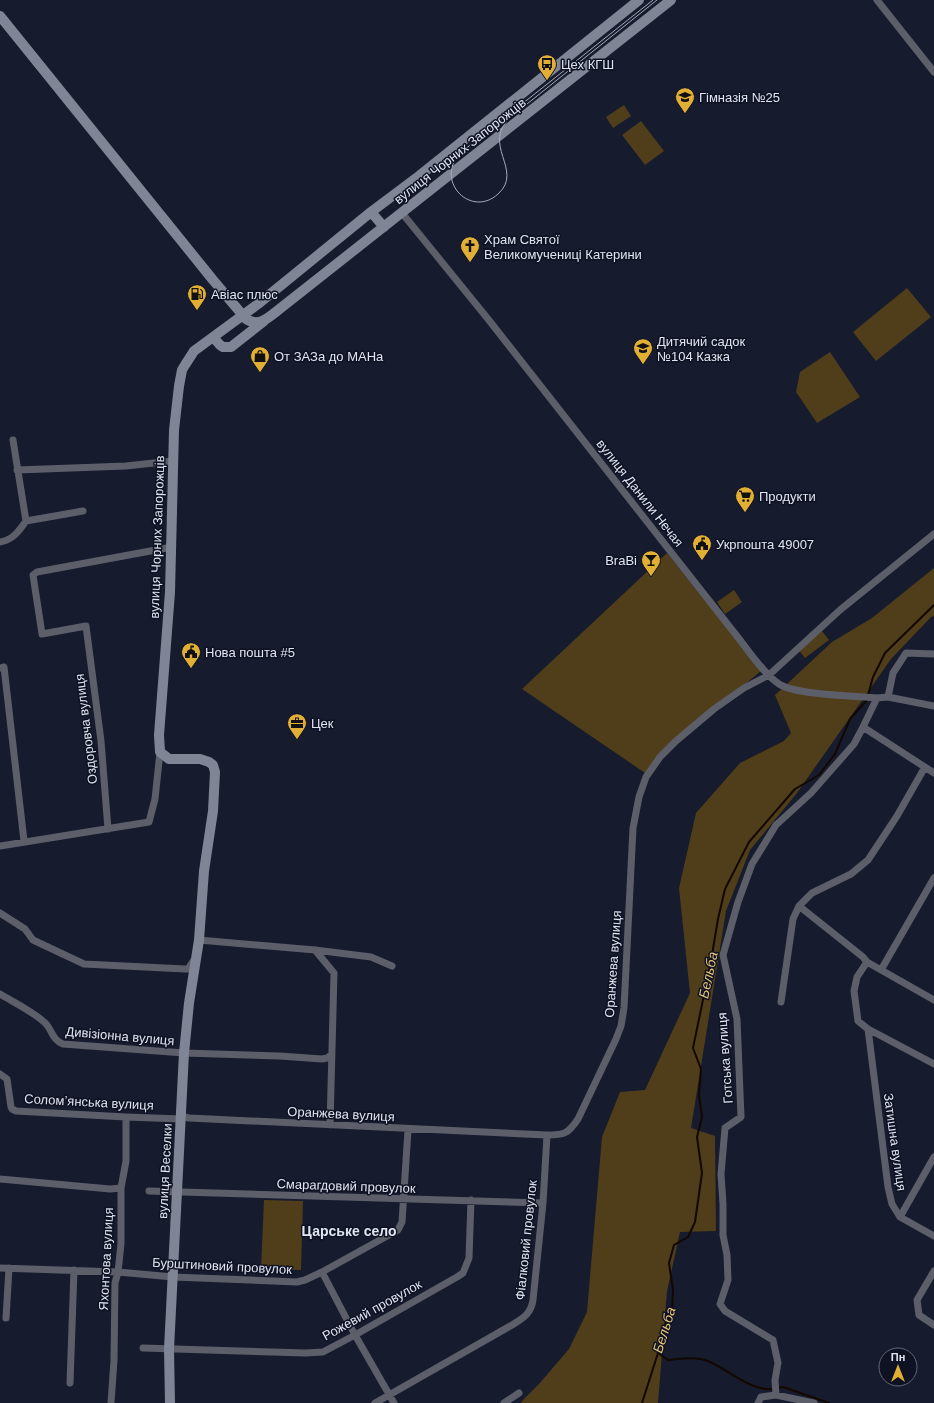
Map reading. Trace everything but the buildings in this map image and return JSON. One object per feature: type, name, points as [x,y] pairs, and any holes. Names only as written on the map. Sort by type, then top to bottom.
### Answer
[{"type":"main road","name":"вулиця Чорних Запорожців","points":[[160,752],[159,735],[172,547],[172,461],[177,396],[182,370],[194,352],[242,314],[258,304],[371,212],[419,176],[639,0]]},
{"type":"main road","name":"вулиця Чорних Запорожців","points":[[214,337],[223,347],[231,347],[671,0]]},
{"type":"main road","points":[[0,16],[160,215],[242,314],[251,322],[258,323],[264,321]]},
{"type":"main road","points":[[371,212],[384,227]]},
{"type":"main road","points":[[160,752],[169,759],[200,760],[209,762],[213,765],[215,772],[213,810],[204,871],[199,940]]},
{"type":"main road","name":"вулиця Веселки","points":[[170,1403],[169,1349],[184,1053],[189,1003],[199,940]]},
{"type":"street","points":[[877,0],[934,72]]},
{"type":"street","name":"вулиця Данили Нечая","points":[[402,213],[488,319],[769,675],[780,684],[799,691],[888,698],[934,706]]},
{"type":"street","points":[[13,440],[26,521]]},
{"type":"street","points":[[17,470],[126,466],[172,461]]},
{"type":"street","points":[[0,542],[7,541],[17,533],[26,521],[83,511]]},
{"type":"street","points":[[769,675],[840,610],[934,534]]},
{"type":"street","name":"Оздоровча вулиця","points":[[108,829],[101,741],[86,626],[42,634],[33,575],[172,547]]},
{"type":"street","points":[[888,698],[893,673],[906,653],[934,654]]},
{"type":"street","points":[[2,667],[24,841]]},
{"type":"street","name":"Оранжева вулиця","points":[[181,1117],[408,1130],[547,1135],[562,1135],[573,1127],[621,1026],[624,1008],[633,828],[639,797],[646,777],[660,757],[714,709],[744,688],[769,675]]},
{"type":"street","name":"Готська вулиця","points":[[776,1392],[778,1363],[773,1340],[725,1311],[720,1304],[728,1280],[727,1255],[723,1235],[721,1174],[725,1128],[741,1117],[736,1019],[723,955],[738,902],[752,864],[776,825],[811,793],[854,744],[875,698]]},
{"type":"street","points":[[863,727],[934,773]]},
{"type":"street","name":"вулиця Чорних Запорожців","points":[[108,829],[149,822],[155,799],[160,752]]},
{"type":"street","points":[[781,1002],[793,920],[799,906],[812,893],[851,874],[868,860],[897,816],[925,767]]},
{"type":"street","points":[[0,846],[24,841],[108,829]]},
{"type":"street","points":[[881,970],[934,878]]},
{"type":"street","points":[[799,906],[863,957],[867,962],[934,1000]]},
{"type":"street","points":[[0,913],[25,928],[33,940],[84,964],[188,969],[196,956]]},
{"type":"street","points":[[199,940],[372,956],[392,966]]},
{"type":"street","points":[[315,950],[334,974],[330,1125]]},
{"type":"street","points":[[867,962],[856,977],[854,990],[858,1021],[868,1029],[934,1064]]},
{"type":"street","name":"Дивізіонна вулиця","points":[[0,994],[42,1021],[48,1027],[57,1042],[63,1044],[184,1053],[322,1059],[331,1055]]},
{"type":"street","name":"Затишна вулиця","points":[[868,1029],[888,1187],[892,1204],[900,1217]]},
{"type":"street","name":"Соломʼянська вулиця","points":[[0,1074],[7,1080],[11,1107],[16,1111],[126,1117],[181,1117]]},
{"type":"street","name":"Яхонтова вулиця","points":[[111,1403],[114,1360],[115,1283],[118,1272],[121,1244],[121,1188],[126,1161],[126,1117]]},
{"type":"street","name":"Бурштиновий провулок","points":[[0,1268],[118,1272],[173,1277],[297,1282],[305,1280],[398,1230],[402,1222],[408,1130]]},
{"type":"street","name":"Фіалковий провулок","points":[[375,1403],[527,1315],[532,1307],[533,1300],[543,1203],[547,1135]]},
{"type":"street","points":[[934,1157],[900,1217],[934,1236]]},
{"type":"street","points":[[0,1179],[110,1189],[121,1188]]},
{"type":"street","name":"Смарагдовий провулок","points":[[149,1191],[543,1203]]},
{"type":"street","name":"Рожевий провулок","points":[[143,1348],[323,1352],[463,1273],[469,1258],[471,1200]]},
{"type":"street","points":[[6,1318],[9,1268]]},
{"type":"street","points":[[70,1383],[74,1270]]},
{"type":"street","points":[[934,1271],[917,1300],[920,1315],[934,1325]]},
{"type":"street","points":[[322,1272],[355,1335],[394,1403]]},
{"type":"street","points":[[504,1403],[519,1392]]},
{"type":"street","points":[[760,1400],[776,1392],[814,1403]]},
{"type":"shaded area","points":[[624,105],[631,116],[613,128],[606,117]]},
{"type":"shaded area","points":[[641,121],[664,151],[645,165],[622,135]]},
{"type":"shaded area","points":[[907,288],[931,317],[876,361],[853,332]]},
{"type":"shaded area","points":[[830,352],[860,397],[817,423],[796,392],[800,372]]},
{"type":"shaded area","points":[[667,553],[761,671],[673,744],[648,775],[522,689]]},
{"type":"shaded area","points":[[934,568],[934,616],[931,617],[891,659],[797,793],[750,850],[726,911],[691,1128],[715,1136],[716,1231],[680,1232],[667,1291],[658,1403],[521,1403],[569,1349],[587,1312],[602,1137],[620,1092],[645,1090],[690,993],[679,888],[696,813],[740,763],[784,741],[791,733],[775,695],[832,642],[872,618]]},
{"type":"shaded area","points":[[734,590],[742,602],[725,614],[717,602]]},
{"type":"shaded area","points":[[822,631],[829,640],[805,658],[798,649]]},
{"type":"shaded area","points":[[264,1200],[303,1201],[301,1270],[261,1269]]},
{"type":"waterway","name":"Бельба","points":[[868,695],[873,677],[885,653],[934,605]]},
{"type":"waterway","name":"Бельба","points":[[642,1403],[658,1353],[662,1331],[672,1312],[673,1290],[669,1263],[674,1245],[688,1237],[695,1222],[702,1173],[697,1137],[702,1117],[699,1095],[701,1069],[693,1048],[725,889],[749,842],[795,789],[819,775],[835,754],[850,719],[867,700]]},
{"type":"waterway","points":[[658,1353],[668,1360],[693,1358],[703,1359],[748,1384],[765,1389],[773,1389]]},
{"type":"waterway","points":[[777,1388],[783,1387],[829,1403]]},
{"type":"tram line","points":[[653,0],[459,154],[453,165],[451,176],[454,186],[460,194],[468,200],[478,202],[488,200],[498,194],[505,185],[507,176],[506,166],[500,147],[500,137],[503,126],[512,116],[657,0]]},
{"type":"place","name":"Цех КГШ","points":[[547,81]]},
{"type":"place","name":"Гімназія №25","points":[[685,114]]},
{"type":"place","name":"Храм Святої Великомучениці Катерини","points":[[470,263]]},
{"type":"place","name":"Авіас плюс","points":[[197,311]]},
{"type":"place","name":"Дитячий садок №104 Казка","points":[[643,365]]},
{"type":"place","name":"От ЗАЗа до МАНа","points":[[260,373]]},
{"type":"place","name":"Продукти","points":[[745,513]]},
{"type":"place","name":"Укрпошта 49007","points":[[702,561]]},
{"type":"place","name":"BraBi","points":[[651,577]]},
{"type":"place","name":"Нова пошта #5","points":[[191,669]]},
{"type":"place","name":"Цек","points":[[297,740]]},
{"type":"district","name":"Царське село","points":[[349,1231]]}]
